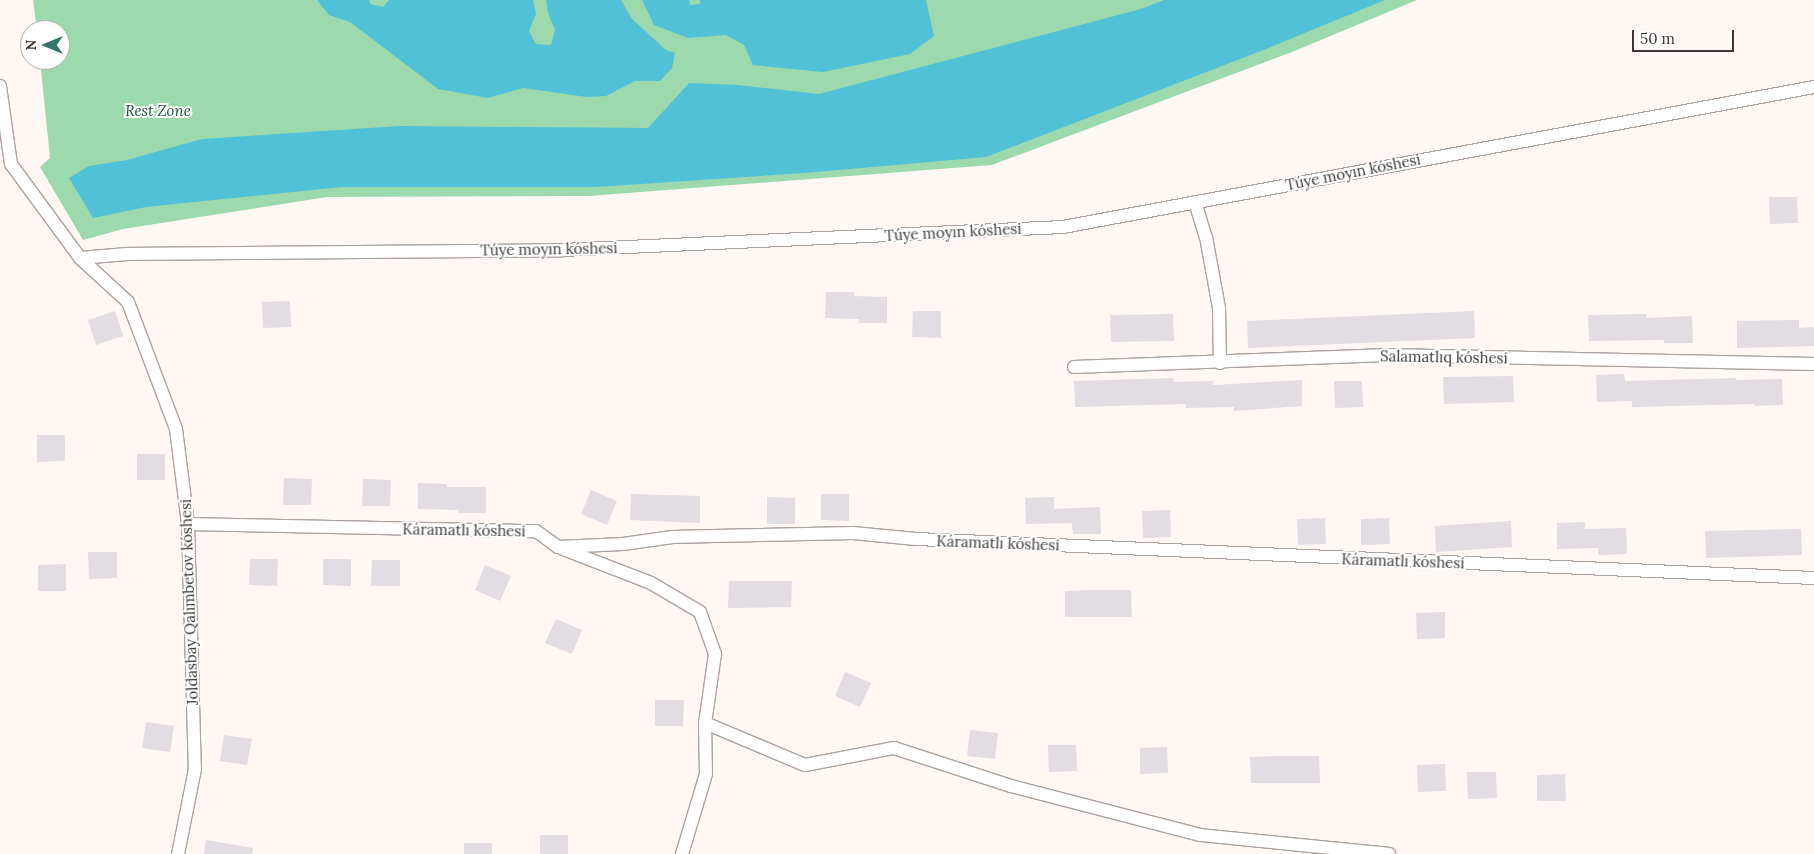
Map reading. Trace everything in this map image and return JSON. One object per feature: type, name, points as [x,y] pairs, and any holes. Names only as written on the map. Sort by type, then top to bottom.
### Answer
[{"type":"street","name":"Joldasbay Qalımbetov kóshesi","points":[[0,86],[11,164],[80,258],[128,302],[176,429],[188,524],[195,769],[178,854]]},
{"type":"street","name":"Túye moyın kóshesi","points":[[80,258],[127,254],[562,250],[1054,227],[1814,87]]},
{"type":"street","points":[[1194,202],[1206,237],[1219,308],[1220,363]]},
{"type":"street","name":"Salamatlıq kóshesi","points":[[1074,368],[1387,355],[1814,364]]},
{"type":"street","name":"Káramatlı kóshesi","points":[[188,524],[536,531],[558,547],[623,544],[673,537],[853,533],[916,539],[1814,578]]},
{"type":"street","points":[[558,547],[651,583],[700,612],[716,654],[705,723],[706,774],[682,854]]},
{"type":"street","points":[[705,723],[804,765],[894,748],[1011,786],[1200,835],[1390,854]]},
{"type":"green space","name":"Rest Zone","points":[[33,0],[1417,0],[1292,52],[992,165],[589,196],[327,197],[123,229],[83,240],[40,167],[50,158],[41,70],[70,70],[70,20],[36,20]]},
{"type":"water","points":[[317,0],[369,0],[370,4],[383,7],[389,0],[533,0],[536,14],[529,31],[536,44],[551,45],[555,30],[548,13],[546,0],[621,0],[632,19],[666,50],[675,53],[672,68],[660,81],[635,81],[606,96],[587,97],[523,88],[488,98],[438,89],[350,22],[329,15]]},
{"type":"water","points":[[642,0],[689,0],[690,5],[700,4],[700,0],[926,0],[934,36],[910,54],[823,72],[753,65],[744,45],[726,35],[688,38],[654,25]]},
{"type":"water","points":[[1164,0],[1385,0],[1266,49],[986,157],[804,173],[596,187],[342,187],[146,207],[93,218],[69,178],[89,166],[127,160],[202,139],[400,126],[648,128],[689,83],[738,85],[819,94],[1141,9]]},
{"type":"building","points":[[1769,197],[1797,197],[1798,223],[1770,224]]},
{"type":"building","points":[[826,292],[854,292],[854,296],[887,297],[887,323],[859,323],[859,319],[825,318]]},
{"type":"building","points":[[290,301],[291,327],[263,328],[262,302]]},
{"type":"building","points":[[115,311],[123,336],[96,345],[88,320]]},
{"type":"building","points":[[913,311],[941,311],[941,338],[912,337]]},
{"type":"building","points":[[1474,311],[1475,338],[1248,348],[1247,321]]},
{"type":"building","points":[[1173,314],[1174,341],[1111,342],[1110,315]]},
{"type":"building","points":[[1646,314],[1646,318],[1692,316],[1693,343],[1664,343],[1664,340],[1589,341],[1588,315]]},
{"type":"building","points":[[1799,320],[1799,328],[1814,327],[1814,346],[1737,348],[1737,321]]},
{"type":"building","points":[[1624,374],[1625,381],[1736,378],[1736,380],[1782,379],[1783,405],[1632,407],[1632,401],[1597,402],[1596,375]]},
{"type":"building","points":[[1513,376],[1514,402],[1444,404],[1443,377]]},
{"type":"building","points":[[1173,378],[1174,382],[1213,381],[1213,385],[1302,380],[1302,406],[1234,411],[1234,407],[1186,408],[1186,404],[1075,407],[1074,381]]},
{"type":"building","points":[[1334,381],[1362,381],[1363,407],[1335,408]]},
{"type":"building","points":[[37,435],[65,435],[65,461],[37,462]]},
{"type":"building","points":[[137,454],[165,454],[165,480],[137,480]]},
{"type":"building","points":[[284,478],[312,479],[311,505],[283,505]]},
{"type":"building","points":[[363,479],[391,480],[390,506],[362,506]]},
{"type":"building","points":[[418,483],[447,484],[447,487],[486,487],[486,513],[458,513],[458,510],[418,509]]},
{"type":"building","points":[[591,490],[617,501],[607,525],[581,514]]},
{"type":"building","points":[[631,494],[700,496],[700,523],[630,520]]},
{"type":"building","points":[[821,494],[849,494],[849,521],[821,520]]},
{"type":"building","points":[[767,497],[795,498],[795,524],[767,524]]},
{"type":"building","points":[[1054,497],[1054,509],[1100,507],[1101,534],[1073,534],[1072,523],[1026,524],[1025,498]]},
{"type":"building","points":[[1170,510],[1171,537],[1143,538],[1142,511]]},
{"type":"building","points":[[1325,518],[1326,544],[1298,545],[1297,519]]},
{"type":"building","points":[[1389,518],[1390,544],[1361,545],[1361,519]]},
{"type":"building","points":[[1511,521],[1512,547],[1436,552],[1435,526]]},
{"type":"building","points":[[1585,522],[1585,529],[1626,528],[1627,554],[1598,555],[1598,548],[1557,549],[1557,523]]},
{"type":"building","points":[[1801,529],[1802,555],[1706,558],[1705,531]]},
{"type":"building","points":[[88,552],[117,552],[117,578],[89,579]]},
{"type":"building","points":[[250,559],[278,559],[277,586],[249,585]]},
{"type":"building","points":[[323,559],[351,559],[351,586],[323,585]]},
{"type":"building","points":[[372,560],[400,560],[400,586],[371,586]]},
{"type":"building","points":[[66,564],[66,591],[38,591],[38,565]]},
{"type":"building","points":[[485,565],[511,576],[500,601],[475,590]]},
{"type":"building","points":[[729,581],[792,581],[791,607],[728,608]]},
{"type":"building","points":[[1131,590],[1132,617],[1065,617],[1065,591]]},
{"type":"building","points":[[1445,612],[1445,638],[1417,639],[1416,613]]},
{"type":"building","points":[[556,619],[582,630],[572,654],[545,643]]},
{"type":"building","points":[[845,672],[871,683],[860,707],[835,696]]},
{"type":"building","points":[[655,700],[684,700],[683,726],[655,726]]},
{"type":"building","points":[[146,722],[174,726],[170,752],[142,748]]},
{"type":"building","points":[[970,730],[998,733],[995,759],[967,756]]},
{"type":"building","points":[[224,735],[252,739],[247,765],[220,761]]},
{"type":"building","points":[[1048,745],[1076,745],[1077,771],[1049,772]]},
{"type":"building","points":[[1167,747],[1168,773],[1140,774],[1140,748]]},
{"type":"building","points":[[1319,756],[1320,783],[1251,783],[1250,757]]},
{"type":"building","points":[[1445,764],[1446,791],[1418,792],[1417,765]]},
{"type":"building","points":[[1467,772],[1496,772],[1497,798],[1468,799]]},
{"type":"building","points":[[1565,774],[1566,801],[1537,801],[1537,775]]},
{"type":"building","points":[[540,835],[568,835],[568,854],[540,854]]},
{"type":"building","points":[[206,840],[253,848],[252,854],[204,854]]},
{"type":"building","points":[[464,843],[492,843],[492,854],[464,854]]}]
